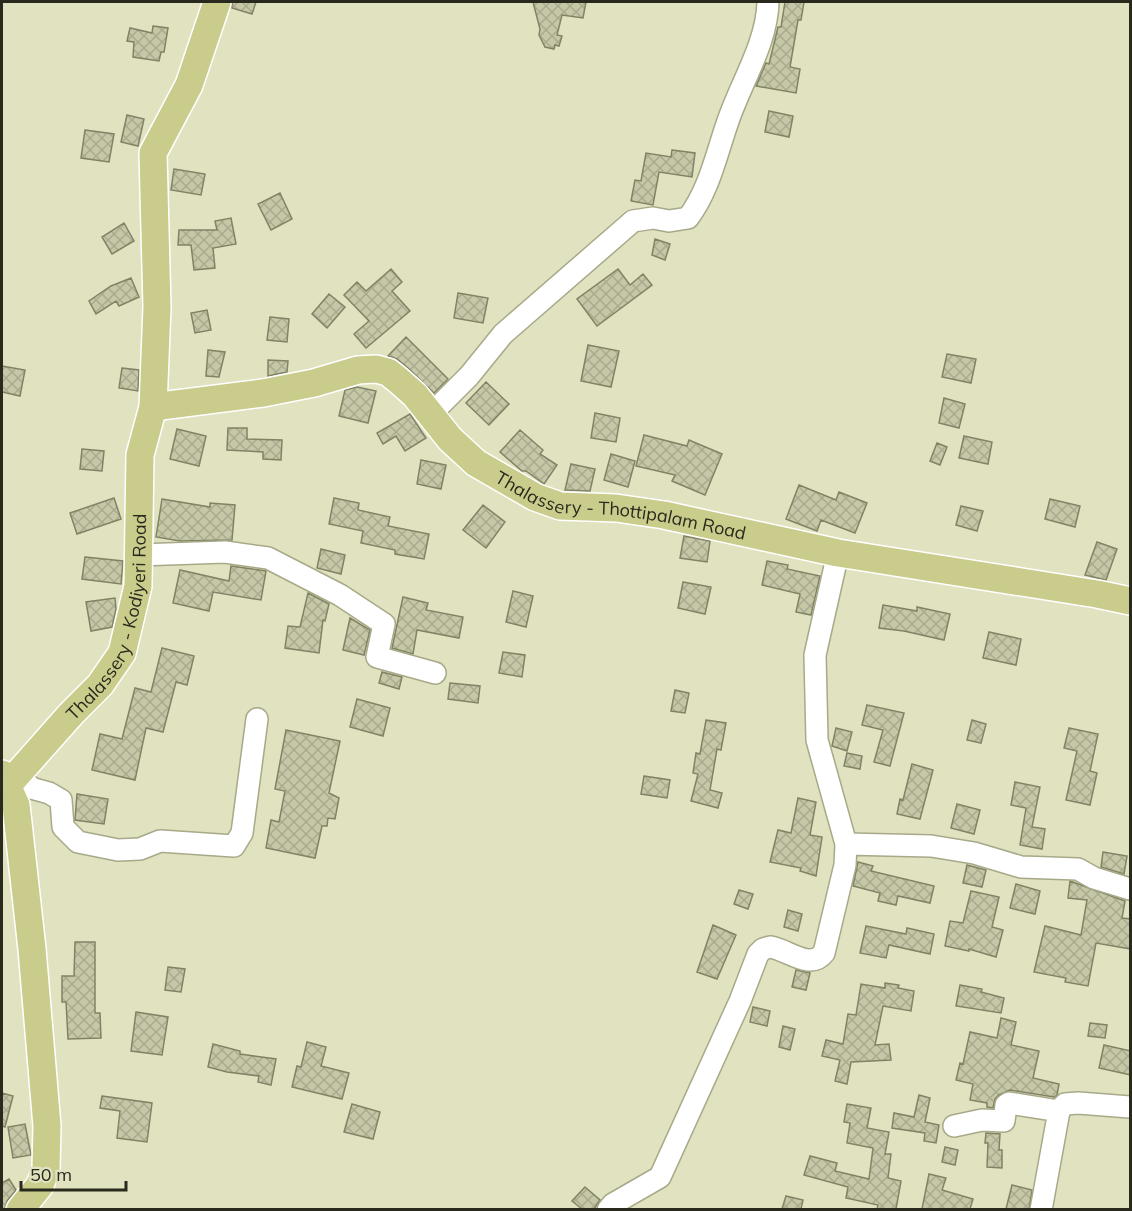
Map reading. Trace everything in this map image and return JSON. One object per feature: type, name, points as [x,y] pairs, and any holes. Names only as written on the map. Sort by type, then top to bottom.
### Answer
[{"type":"main road","name":"Thalassery - Kodiyeri Road","points":[[9,778],[100,685],[122,653],[138,586],[140,455],[153,407],[157,307],[153,153],[189,85],[217,2]]},
{"type":"main road","name":"Thalassery - Thottipalam Road","points":[[153,407],[263,393],[314,383],[358,370],[376,369],[388,372],[398,380],[450,439],[476,464],[535,497],[560,506],[616,508],[664,515],[838,553],[1131,601]]},
{"type":"main road","points":[[9,778],[16,805],[27,904],[47,1126],[46,1169],[40,1185],[20,1209]]},
{"type":"street","points":[[430,415],[469,376],[502,334],[633,222],[653,218],[669,221],[688,218],[713,170],[726,125],[760,40],[768,11],[768,2]]},
{"type":"street","points":[[139,555],[225,552],[268,558],[340,595],[384,624],[378,657],[435,673]]},
{"type":"street","points":[[608,1209],[660,1177],[740,1001],[758,954],[770,946],[811,961],[824,953],[845,865],[846,844],[817,740],[815,655],[838,553]]},
{"type":"street","points":[[9,778],[61,800],[63,827],[78,842],[118,850],[140,849],[160,841],[234,846],[242,833],[257,719]]},
{"type":"street","points":[[846,844],[930,846],[974,854],[1021,867],[1078,869],[1094,878],[1131,889]]},
{"type":"street","points":[[1041,1209],[1059,1111],[1065,1104],[1078,1102],[1131,1107]]},
{"type":"street","points":[[954,1126],[982,1120],[1004,1121],[1006,1105],[1009,1103],[1059,1111]]},
{"type":"building","points":[[232,2],[256,2],[252,14],[232,8]]},
{"type":"building","points":[[533,2],[586,2],[583,18],[562,15],[557,35],[562,36],[559,46],[555,45],[554,49],[545,47],[539,35],[540,29]]},
{"type":"building","points":[[785,2],[804,2],[801,20],[798,20],[790,67],[800,69],[796,93],[756,86],[766,63],[769,64],[778,27],[781,27]]},
{"type":"building","points":[[153,26],[168,28],[164,52],[161,52],[159,61],[133,57],[134,42],[127,41],[130,28],[152,33]]},
{"type":"building","points":[[769,111],[793,116],[789,137],[765,132]]},
{"type":"building","points":[[127,115],[144,119],[138,146],[121,142]]},
{"type":"building","points":[[85,130],[114,134],[109,162],[81,158]]},
{"type":"building","points":[[672,150],[695,153],[692,177],[659,172],[653,205],[631,201],[635,180],[641,181],[646,153],[671,157]]},
{"type":"building","points":[[174,169],[205,174],[201,195],[171,190]]},
{"type":"building","points":[[280,193],[292,219],[271,230],[258,204]]},
{"type":"building","points":[[231,218],[236,244],[213,248],[215,268],[194,270],[191,245],[178,245],[179,230],[217,230],[215,221]]},
{"type":"building","points":[[124,223],[134,241],[112,254],[102,237]]},
{"type":"building","points":[[655,239],[670,244],[665,260],[652,255]]},
{"type":"building","points":[[391,269],[402,282],[392,291],[410,311],[366,348],[354,334],[369,321],[344,295],[357,282],[366,291]]},
{"type":"building","points":[[618,269],[630,285],[643,274],[652,285],[597,326],[577,299]]},
{"type":"building","points":[[131,278],[139,297],[119,306],[116,301],[96,314],[89,301],[111,286]]},
{"type":"building","points":[[458,293],[488,298],[483,323],[454,318]]},
{"type":"building","points":[[329,294],[345,307],[327,328],[312,314]]},
{"type":"building","points":[[207,310],[211,330],[195,333],[191,313]]},
{"type":"building","points":[[270,317],[289,319],[287,342],[267,340]]},
{"type":"building","points":[[406,337],[448,379],[434,393],[397,359],[388,356]]},
{"type":"building","points":[[588,345],[619,351],[611,387],[581,381]]},
{"type":"building","points":[[208,350],[225,352],[219,377],[206,376]]},
{"type":"building","points":[[947,354],[976,359],[971,383],[942,377]]},
{"type":"building","points":[[268,360],[288,361],[287,372],[268,376]]},
{"type":"building","points":[[2,366],[25,370],[20,396],[2,392]]},
{"type":"building","points":[[122,368],[139,370],[138,391],[119,388]]},
{"type":"building","points":[[486,382],[509,404],[489,425],[466,403]]},
{"type":"building","points":[[357,387],[376,391],[368,423],[339,416],[345,390]]},
{"type":"building","points":[[944,398],[965,404],[959,428],[939,423]]},
{"type":"building","points":[[595,413],[620,418],[616,442],[591,438]]},
{"type":"building","points":[[410,414],[426,438],[405,451],[396,436],[383,444],[377,433]]},
{"type":"building","points":[[228,428],[247,428],[247,439],[282,440],[281,460],[263,459],[263,452],[227,450]]},
{"type":"building","points":[[177,429],[206,436],[199,466],[170,459]]},
{"type":"building","points":[[520,430],[543,450],[540,454],[557,465],[544,484],[526,471],[522,471],[500,452]]},
{"type":"building","points":[[644,435],[687,446],[689,440],[722,454],[705,495],[672,481],[675,475],[636,466]]},
{"type":"building","points":[[964,436],[992,442],[988,464],[959,458]]},
{"type":"building","points":[[937,443],[947,447],[940,465],[930,461]]},
{"type":"building","points":[[82,449],[104,451],[102,471],[80,469]]},
{"type":"building","points":[[611,454],[635,461],[628,487],[604,480]]},
{"type":"building","points":[[421,460],[446,465],[441,489],[417,484]]},
{"type":"building","points":[[571,464],[595,469],[590,491],[565,490]]},
{"type":"building","points":[[799,485],[836,500],[839,492],[867,503],[855,533],[821,520],[817,531],[786,519]]},
{"type":"building","points":[[114,498],[121,519],[77,534],[70,513]]},
{"type":"building","points":[[334,498],[359,503],[358,510],[390,517],[388,526],[429,534],[424,559],[395,554],[395,550],[361,543],[363,531],[329,524]]},
{"type":"building","points":[[162,499],[210,507],[210,503],[235,505],[232,540],[180,541],[156,537]]},
{"type":"building","points":[[1050,499],[1080,506],[1075,527],[1045,519]]},
{"type":"building","points":[[483,505],[505,522],[486,548],[463,530]]},
{"type":"building","points":[[961,506],[983,511],[977,531],[956,525]]},
{"type":"building","points":[[684,536],[710,541],[707,562],[680,558]]},
{"type":"building","points":[[1097,542],[1117,549],[1106,580],[1085,575]]},
{"type":"building","points":[[321,549],[345,555],[341,574],[317,568]]},
{"type":"building","points":[[85,557],[123,561],[121,584],[82,579]]},
{"type":"building","points":[[767,561],[788,565],[787,569],[820,576],[811,615],[796,612],[800,594],[762,585]]},
{"type":"building","points":[[231,566],[266,571],[261,600],[213,592],[209,611],[173,603],[180,570],[229,581]]},
{"type":"building","points":[[683,582],[711,587],[705,614],[678,608]]},
{"type":"building","points":[[513,591],[533,596],[526,627],[506,622]]},
{"type":"building","points":[[308,593],[329,604],[325,621],[323,620],[319,653],[285,648],[288,626],[300,627]]},
{"type":"building","points":[[403,597],[428,603],[426,610],[463,617],[459,638],[417,630],[413,654],[392,648]]},
{"type":"building","points":[[115,598],[116,609],[112,627],[91,631],[86,602]]},
{"type":"building","points":[[883,605],[917,611],[917,607],[950,614],[944,640],[879,628]]},
{"type":"building","points":[[350,618],[370,630],[364,655],[343,650]]},
{"type":"building","points":[[989,632],[1021,639],[1016,665],[983,658]]},
{"type":"building","points":[[162,648],[194,656],[187,685],[176,682],[163,732],[146,728],[135,780],[92,770],[100,734],[122,739],[135,688],[151,692]]},
{"type":"building","points":[[503,652],[525,655],[522,677],[499,673]]},
{"type":"building","points":[[382,672],[402,677],[399,689],[379,683]]},
{"type":"building","points":[[450,683],[480,686],[478,703],[448,699]]},
{"type":"building","points":[[675,690],[689,693],[685,713],[671,711]]},
{"type":"building","points":[[357,699],[390,708],[383,736],[350,727]]},
{"type":"building","points":[[867,705],[904,713],[890,766],[874,762],[883,730],[862,725]]},
{"type":"building","points":[[706,720],[726,723],[721,750],[717,749],[710,790],[722,793],[718,808],[691,801],[698,774],[693,773],[696,753],[700,754]]},
{"type":"building","points":[[972,720],[986,724],[981,743],[967,740]]},
{"type":"building","points":[[836,728],[852,732],[847,751],[832,746]]},
{"type":"building","points":[[1069,728],[1098,734],[1090,771],[1097,773],[1090,805],[1066,800],[1077,751],[1064,748]]},
{"type":"building","points":[[286,730],[340,741],[329,793],[339,798],[335,819],[328,818],[327,826],[322,826],[315,858],[266,848],[271,820],[279,822],[285,791],[275,789]]},
{"type":"building","points":[[847,753],[862,756],[860,769],[844,766]]},
{"type":"building","points":[[912,764],[933,770],[920,819],[897,814]]},
{"type":"building","points":[[644,776],[670,780],[667,798],[641,794]]},
{"type":"building","points":[[1015,782],[1040,787],[1032,827],[1045,829],[1042,849],[1020,845],[1026,808],[1011,805]]},
{"type":"building","points":[[77,794],[108,799],[104,824],[75,820]]},
{"type":"building","points":[[798,798],[816,802],[810,835],[822,837],[816,876],[800,871],[801,868],[770,862],[778,830],[791,833]]},
{"type":"building","points":[[957,804],[980,810],[974,834],[951,828]]},
{"type":"building","points":[[1103,852],[1127,856],[1124,874],[1101,867]]},
{"type":"building","points":[[858,862],[873,866],[871,871],[934,886],[930,903],[898,896],[896,905],[878,901],[880,893],[853,886]]},
{"type":"building","points":[[967,865],[986,870],[982,887],[963,883]]},
{"type":"building","points":[[1070,881],[1125,901],[1122,918],[1131,919],[1131,949],[1096,943],[1088,986],[1065,982],[1066,978],[1034,972],[1045,926],[1081,935],[1087,900],[1068,898]]},
{"type":"building","points":[[1016,884],[1040,891],[1035,914],[1010,908]]},
{"type":"building","points":[[739,890],[753,894],[748,909],[734,904]]},
{"type":"building","points":[[971,891],[999,897],[992,927],[1003,930],[996,957],[969,949],[969,951],[945,946],[950,921],[963,923]]},
{"type":"building","points":[[788,910],[802,914],[798,931],[784,927]]},
{"type":"building","points":[[713,925],[736,935],[717,979],[697,972]]},
{"type":"building","points":[[866,926],[906,934],[907,928],[934,934],[930,954],[889,945],[886,958],[860,953]]},
{"type":"building","points":[[75,942],[95,942],[95,1013],[100,1013],[101,1038],[68,1039],[66,1002],[62,1002],[62,976],[74,976]]},
{"type":"building","points":[[168,967],[185,969],[181,992],[165,990]]},
{"type":"building","points":[[796,970],[810,973],[806,990],[792,987]]},
{"type":"building","points":[[885,983],[914,991],[911,1011],[883,1006],[875,1045],[889,1044],[891,1060],[851,1062],[847,1084],[835,1081],[840,1060],[822,1056],[826,1040],[843,1044],[848,1014],[856,1015],[861,984],[885,988]]},
{"type":"building","points":[[960,985],[982,989],[981,992],[1004,998],[1001,1013],[956,1006]]},
{"type":"building","points":[[753,1007],[770,1011],[767,1026],[750,1022]]},
{"type":"building","points":[[136,1012],[168,1017],[162,1055],[131,1051]]},
{"type":"building","points":[[1001,1018],[1016,1022],[1011,1045],[1039,1051],[1033,1078],[1059,1084],[1057,1095],[1054,1097],[1010,1090],[995,1099],[993,1108],[987,1107],[987,1103],[970,1100],[973,1084],[956,1080],[960,1063],[963,1064],[970,1032],[997,1038]]},
{"type":"building","points":[[1090,1023],[1107,1025],[1105,1038],[1088,1036]]},
{"type":"building","points":[[783,1026],[795,1029],[790,1050],[779,1047]]},
{"type":"building","points":[[307,1042],[326,1047],[321,1066],[349,1073],[342,1099],[292,1087],[297,1066],[301,1067]]},
{"type":"building","points":[[213,1044],[240,1051],[240,1054],[276,1059],[271,1085],[258,1082],[259,1076],[208,1067]]},
{"type":"building","points":[[1104,1045],[1131,1051],[1131,1075],[1099,1068]]},
{"type":"building","points":[[2,1093],[13,1096],[5,1127],[2,1126]]},
{"type":"building","points":[[919,1095],[930,1098],[925,1122],[939,1125],[936,1143],[924,1141],[925,1133],[892,1128],[894,1113],[914,1117]]},
{"type":"building","points":[[102,1096],[152,1103],[147,1142],[117,1138],[120,1111],[100,1108]]},
{"type":"building","points":[[352,1104],[380,1112],[373,1139],[344,1132]]},
{"type":"building","points":[[847,1104],[871,1108],[867,1128],[889,1132],[885,1154],[891,1154],[888,1178],[901,1181],[896,1209],[877,1209],[878,1205],[846,1198],[848,1187],[804,1175],[810,1156],[837,1163],[835,1171],[869,1179],[873,1148],[847,1143],[850,1123],[844,1122]]},
{"type":"building","points":[[25,1124],[31,1155],[13,1158],[8,1127]]},
{"type":"building","points":[[986,1133],[1000,1134],[999,1150],[1002,1150],[1002,1168],[987,1167]]},
{"type":"building","points":[[945,1147],[958,1150],[955,1165],[942,1162]]},
{"type":"building","points":[[929,1174],[946,1178],[942,1190],[973,1199],[970,1209],[922,1209]]},
{"type":"building","points":[[9,1179],[16,1190],[7,1201],[5,1209],[2,1209],[2,1183]]},
{"type":"building","points":[[1012,1185],[1032,1190],[1029,1209],[1006,1209]]},
{"type":"building","points":[[585,1187],[600,1200],[594,1209],[582,1209],[572,1201]]},
{"type":"building","points":[[786,1196],[803,1200],[801,1209],[782,1209]]}]
